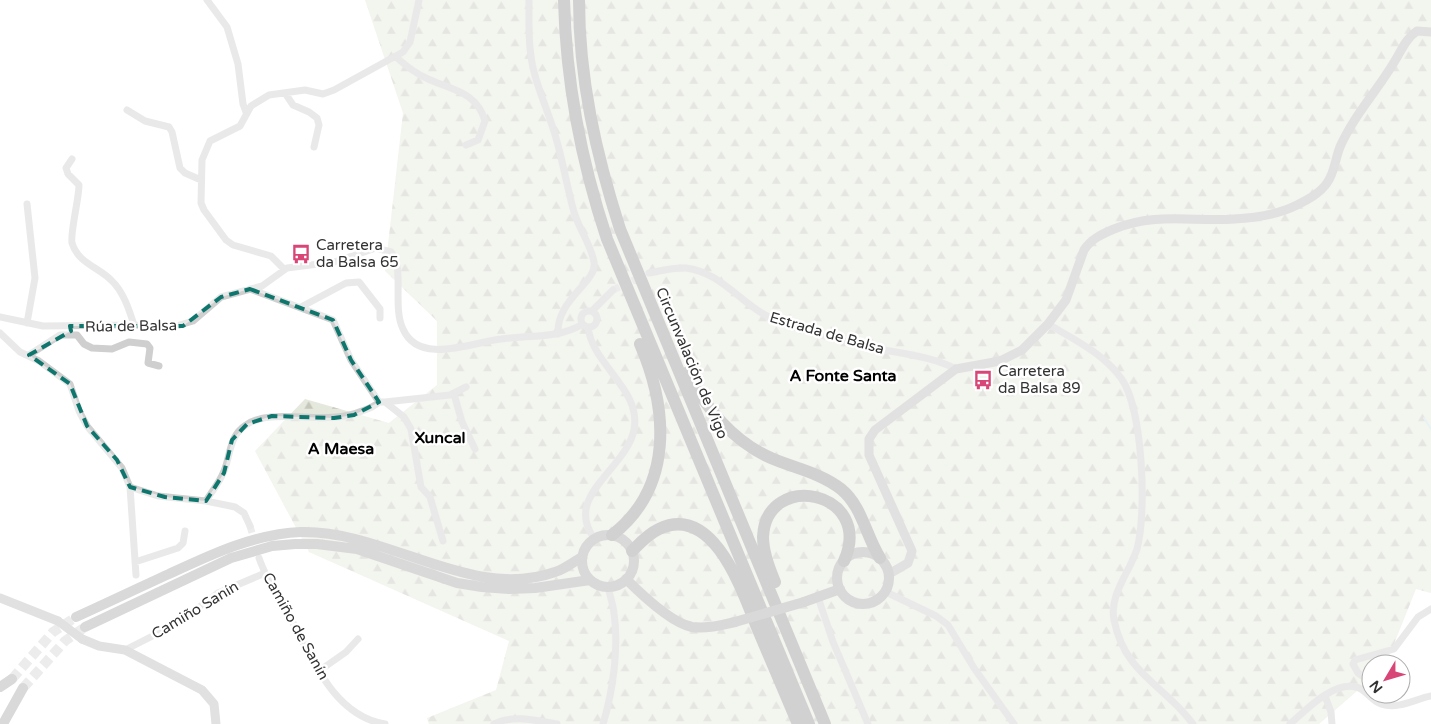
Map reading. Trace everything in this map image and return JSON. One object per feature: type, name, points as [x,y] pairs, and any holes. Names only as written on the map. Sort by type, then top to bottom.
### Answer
[{"type":"highway","points":[[564,0],[567,53],[574,107],[588,183],[607,240],[809,724]]},
{"type":"highway","name":"Circunvalación de Vigo","points":[[579,0],[584,75],[599,159],[623,236],[670,353],[826,724]]},
{"type":"highway","points":[[607,240],[607,256],[656,392],[661,433],[656,468],[651,484],[636,510],[612,535]]},
{"type":"highway","points":[[670,353],[682,366],[713,413],[739,439],[771,458],[815,475],[842,490],[853,502],[872,546],[880,558]]},
{"type":"highway","points":[[809,685],[806,662],[764,550],[765,527],[770,514],[783,502],[797,496],[812,495],[830,502],[842,514],[850,532],[848,551],[844,560]]},
{"type":"highway","points":[[632,551],[657,530],[668,526],[688,527],[712,540],[732,568],[798,724]]},
{"type":"main road","points":[[76,617],[226,548],[278,534],[326,533],[356,537],[446,568],[507,578],[545,575],[558,571],[582,557]]},
{"type":"main road","points":[[85,627],[231,558],[262,549],[295,544],[317,544],[357,549],[457,583],[509,589],[534,588],[590,580],[608,587],[626,579],[633,566],[632,551],[620,538],[612,535],[594,538],[587,545],[582,557],[583,570],[590,580]]},
{"type":"main road","points":[[864,552],[880,558],[889,574],[886,592],[874,602],[859,604],[850,601],[840,590],[838,571],[844,560],[854,554],[864,552]]},
{"type":"main road","points":[[626,579],[664,612],[686,625],[705,628],[735,622],[840,590]]},
{"type":"main road","points":[[0,687],[12,679]]},
{"type":"main road","points":[[3,720],[23,688]]},
{"type":"street","points":[[207,0],[227,27],[238,64],[243,104],[246,112]]},
{"type":"street","points":[[419,0],[410,42],[403,52],[396,57],[323,94],[304,90],[269,95],[258,100],[246,112],[240,126],[210,141],[202,160],[202,207],[226,240],[241,248],[272,256],[284,269],[334,262],[376,248],[388,250],[394,255],[396,262],[397,303],[403,331],[411,340],[424,347],[455,349],[498,339],[558,334],[585,326],[594,326],[597,321],[597,315],[592,311]]},
{"type":"street","points":[[529,0],[529,24],[534,73],[557,141],[575,215],[594,263],[593,273],[567,303],[558,326],[558,334]]},
{"type":"street","points":[[889,574],[908,563],[912,551],[868,450],[870,439],[882,424],[956,369],[1000,361],[1014,355],[1048,324],[1066,300],[1084,250],[1089,243],[1106,232],[1129,222],[1146,219],[1171,217],[1235,219],[1274,213],[1294,206],[1322,190],[1334,172],[1340,148],[1404,43],[1417,30],[1431,32]]},
{"type":"street","points":[[396,57],[415,73],[469,95],[476,102],[484,121],[478,140],[466,145]]},
{"type":"street","points":[[286,93],[293,105],[317,118],[319,124],[314,147]]},
{"type":"street","points":[[126,110],[145,121],[169,127],[172,132],[180,168],[185,173],[201,180]]},
{"type":"street","points":[[72,159],[66,168],[68,174],[78,185],[72,237],[73,246],[87,264],[102,272],[117,287],[134,325]]},
{"type":"street","points":[[27,204],[35,278],[28,323]]},
{"type":"street","name":"Estrada de Balsa","points":[[648,273],[671,268],[696,270],[714,278],[754,309],[778,321],[857,344],[930,359],[956,369]]},
{"type":"street","name":"Rúa de Balsa","points":[[0,317],[44,326],[134,325],[166,328],[183,326],[193,321],[221,297],[266,284],[284,269]]},
{"type":"street","points":[[301,308],[346,283],[359,282],[380,309],[380,318]]},
{"type":"street","points":[[250,289],[327,316],[335,323],[351,360],[382,402],[404,417],[411,429],[421,487],[430,497],[443,541]]},
{"type":"street","points":[[594,538],[584,519],[586,503],[622,456],[634,428],[630,401],[595,349],[581,319],[583,313],[592,311],[613,290]]},
{"type":"street","points":[[1048,324],[1096,354],[1112,368],[1131,395],[1140,466],[1143,522],[1135,554],[1115,598],[1114,620],[1122,643],[1138,670],[1181,709],[1193,724]]},
{"type":"street","points":[[70,326],[84,344],[92,348],[112,349],[129,342],[146,344],[150,348],[148,362],[160,366]]},
{"type":"street","points":[[0,333],[20,352],[29,355],[70,384],[79,411],[87,426],[118,460],[130,486],[136,574]]},
{"type":"street","points":[[29,355],[63,334],[80,337]]},
{"type":"street","points":[[206,501],[224,473],[232,440],[247,424],[272,416],[334,418],[354,415],[382,402],[454,394],[466,387]]},
{"type":"street","points":[[454,394],[462,422],[475,449]]},
{"type":"street","points":[[130,486],[158,496],[206,501],[240,509],[250,526]]},
{"type":"street","points":[[135,562],[180,547],[185,531]]},
{"type":"street","name":"Camiño de Sanín","points":[[258,558],[319,671],[350,708],[366,717],[385,724]]},
{"type":"street","name":"Camiño Sanín","points":[[125,650],[178,623],[218,593],[266,573]]},
{"type":"street","points":[[603,724],[610,694],[615,648],[615,617],[608,587]]},
{"type":"street","points":[[886,592],[936,616],[948,624],[974,668],[1014,724]]},
{"type":"street","points":[[0,598],[58,621],[82,638],[99,646],[125,650],[205,692],[214,704],[216,724]]},
{"type":"street","points":[[818,598],[833,642],[868,724]]},
{"type":"street","points":[[1376,654],[1394,649],[1418,617],[1431,609]]},
{"type":"street","points":[[319,671],[346,652],[358,639]]},
{"type":"street","points":[[1361,658],[1355,660],[1353,664],[1355,669],[1361,674]]},
{"type":"street","points":[[1290,724],[1309,705],[1325,696],[1344,687],[1357,687],[1361,690]]},
{"type":"street","points":[[1325,696],[1332,724]]},
{"type":"street","points":[[1411,703],[1431,696]]},
{"type":"street","points":[[494,724],[520,718],[557,724]]},
{"type":"highlighted area","points":[[250,289],[333,320],[351,360],[379,402],[354,415],[334,418],[272,416],[247,424],[232,440],[224,473],[206,501],[165,497],[130,487],[117,460],[87,426],[70,384],[29,355],[71,331],[70,326],[183,326],[221,297]]},
{"type":"green space","points":[[365,0],[1431,0],[1431,593],[1416,589],[1390,654],[1361,654],[1361,688],[1319,724],[429,724],[427,718],[496,690],[509,641],[309,552],[255,451],[305,399],[389,423],[437,385],[437,321],[385,271],[403,113]]},
{"type":"waterway","points":[[1424,418],[1431,429]]},
{"type":"tunnel","points":[[613,290],[642,276]]},
{"type":"tunnel","points":[[250,526],[258,554]]},
{"type":"tunnel","points":[[12,679],[53,632],[76,617]]},
{"type":"tunnel","points":[[23,688],[65,641],[85,627]]},
{"type":"place","name":"Carretera da Balsa 65","points":[[301,254]]},
{"type":"place","name":"Carretera da Balsa 89","points":[[983,380]]},
{"type":"district","name":"A Fonte Santa","points":[[843,375]]},
{"type":"district","name":"Xuncal","points":[[440,437]]},
{"type":"district","name":"A Maesa","points":[[341,448]]}]
